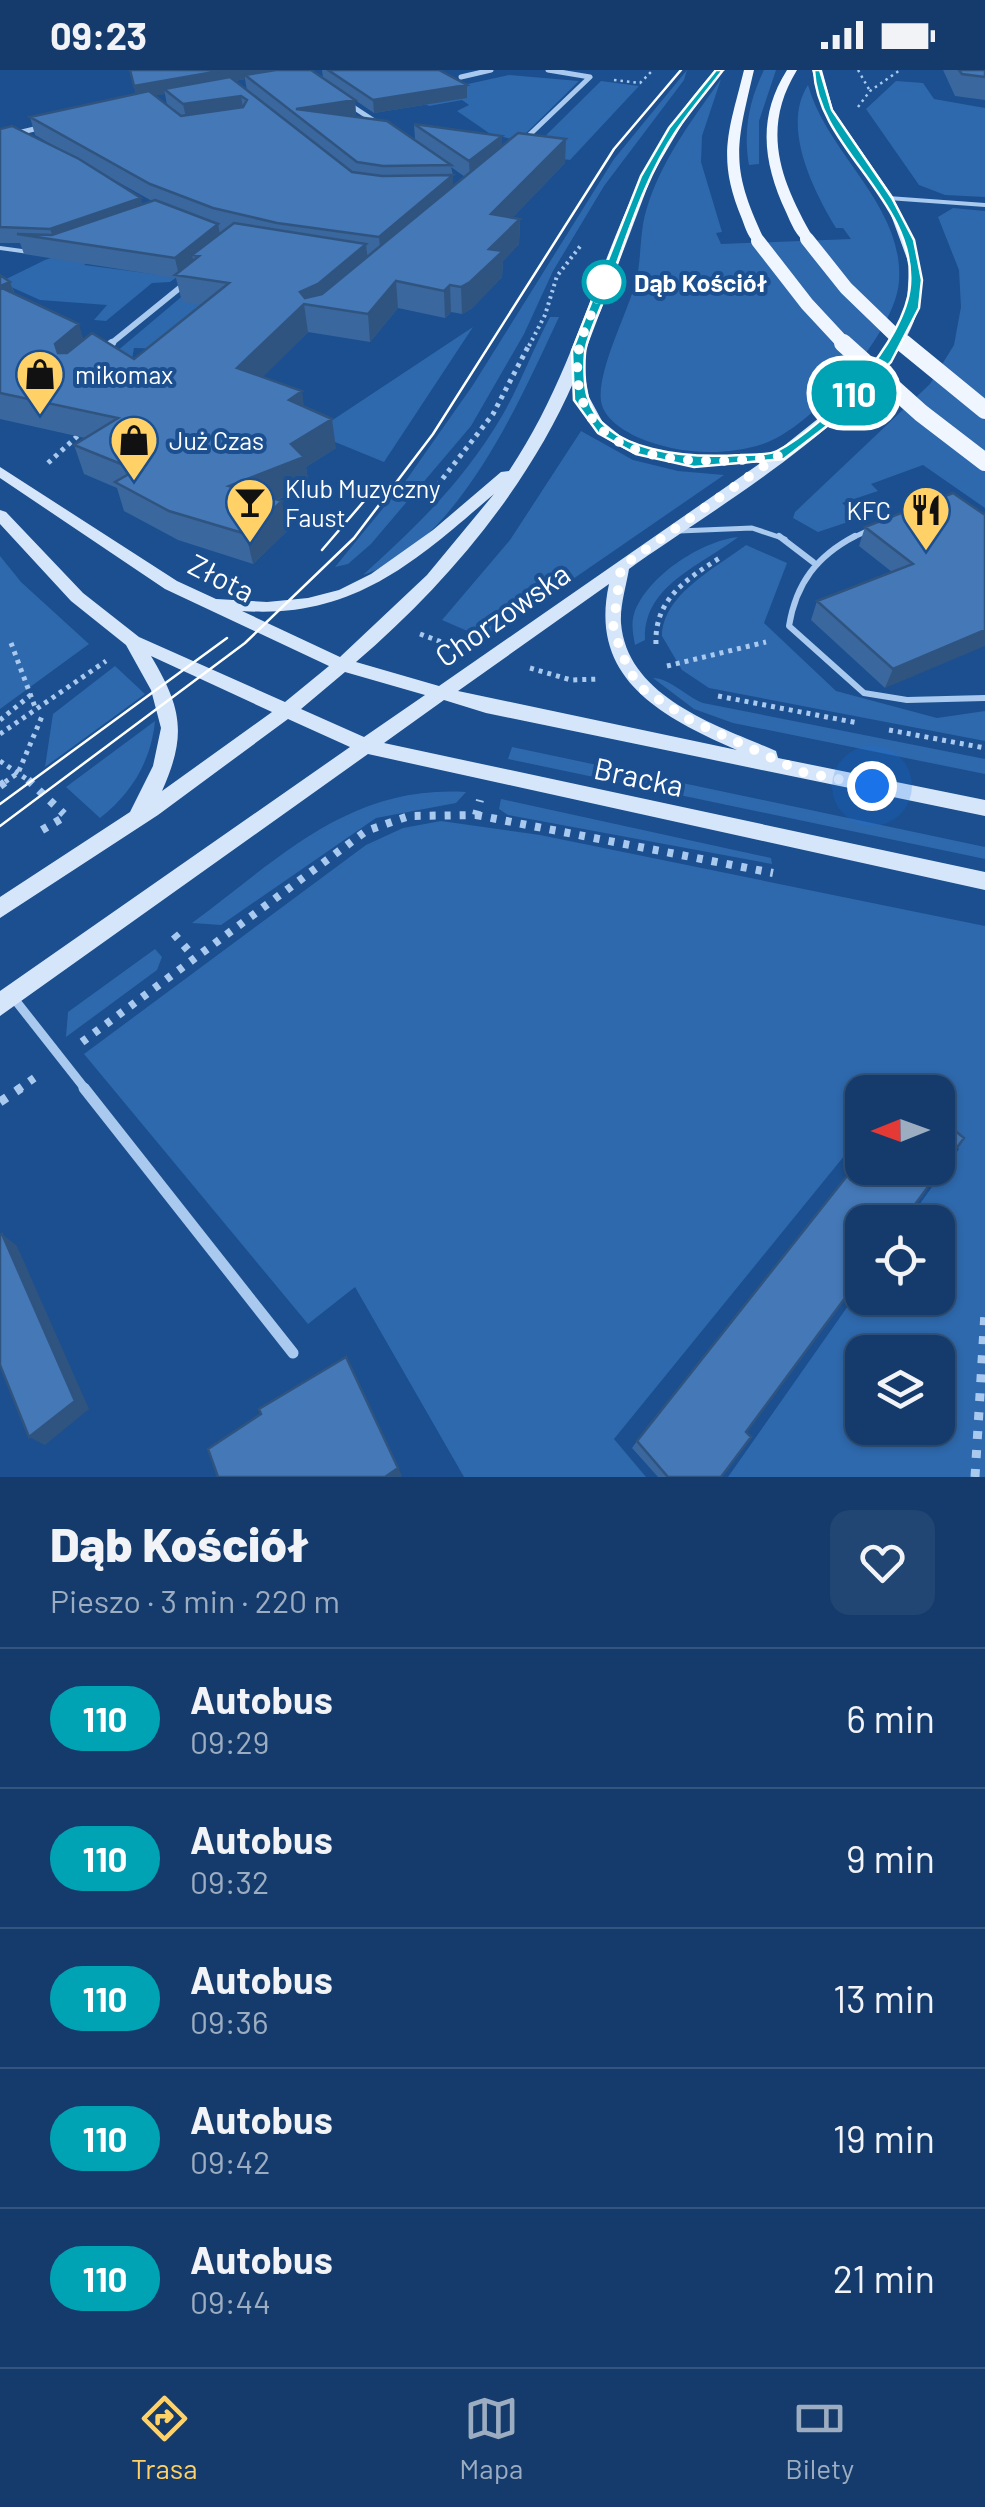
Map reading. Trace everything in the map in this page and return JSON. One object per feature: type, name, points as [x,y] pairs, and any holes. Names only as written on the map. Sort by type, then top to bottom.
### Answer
[{"type":"main road","name":"Chorzowska","points":[[0,909],[136,820],[287,710],[460,547],[526,457],[557,405],[646,176],[672,130],[719,70]]},
{"type":"main road","points":[[750,70],[734,122],[733,148],[738,201],[758,241],[788,284],[864,366],[985,462]]},
{"type":"main road","points":[[792,70],[778,93],[771,146],[780,189],[807,239],[836,277],[887,330],[985,410]]},
{"type":"main road","points":[[816,70],[828,110],[888,198]]},
{"type":"main road","name":"Chorzowska","points":[[6,1000],[438,695],[497,658],[822,423],[887,360],[913,308],[913,254],[888,198]]},
{"type":"main road","points":[[578,351],[581,400],[602,430],[624,444],[694,462],[778,456]]},
{"type":"main road","points":[[201,601],[263,609],[306,606],[377,582],[526,457]]},
{"type":"main road","name":"Złota","points":[[0,471],[40,495],[127,560],[201,601],[340,664],[438,695]]},
{"type":"main road","points":[[0,515],[77,597],[133,641],[287,710]]},
{"type":"main road","points":[[621,567],[613,629],[636,682],[690,720],[802,772]]},
{"type":"main road","points":[[133,641],[168,704],[172,732],[160,776],[136,820]]},
{"type":"main road","name":"Bracka","points":[[438,695],[985,808]]},
{"type":"main road","name":"Bracka","points":[[287,710],[367,746],[985,881]]},
{"type":"street","points":[[461,77],[491,70]]},
{"type":"street","points":[[517,147],[590,77],[548,70]]},
{"type":"street","points":[[343,100],[385,129]]},
{"type":"street","points":[[0,138],[58,123]]},
{"type":"street","points":[[18,133],[26,137]]},
{"type":"street","points":[[101,351],[189,280]]},
{"type":"lane","points":[[888,198],[985,205]]},
{"type":"lane","points":[[0,248],[43,251]]},
{"type":"lane","points":[[879,526],[843,541],[813,562],[790,604],[788,626],[864,693],[907,700],[985,698]]},
{"type":"lane","points":[[670,532],[756,528],[796,542],[813,562]]},
{"type":"lane","points":[[6,1000],[61,1058],[293,1353]]},
{"type":"path","points":[[612,80],[640,83],[653,70]]},
{"type":"path","points":[[858,70],[870,91]]},
{"type":"path","points":[[852,110],[870,91],[900,70]]},
{"type":"path","points":[[421,505],[492,414],[545,315],[557,276],[580,246]]},
{"type":"path","points":[[48,462],[92,423]]},
{"type":"path","points":[[659,652],[654,633],[661,603],[728,552]]},
{"type":"path","points":[[674,674],[661,665],[796,633]]},
{"type":"path","points":[[426,636],[469,651]]},
{"type":"path","points":[[11,642],[35,708]]},
{"type":"path","points":[[0,734],[108,660]]},
{"type":"path","points":[[536,670],[579,680],[614,675]]},
{"type":"path","points":[[0,720],[32,694]]},
{"type":"path","points":[[708,694],[859,724]]},
{"type":"path","points":[[0,786],[18,773],[43,714]]},
{"type":"path","points":[[877,727],[985,748]]},
{"type":"path","points":[[0,761],[64,814]]},
{"type":"path","points":[[476,815],[482,794]]},
{"type":"path","points":[[0,1102],[366,831],[409,816],[476,815],[780,874]]},
{"type":"path","points":[[174,934],[193,956]]},
{"type":"path","points":[[975,1477],[985,1312]]},
{"type":"shaded area","points":[[429,70],[468,84],[509,75],[579,81],[518,141],[489,133],[457,111],[469,105],[462,100],[429,106],[372,71]]},
{"type":"shaded area","points":[[687,70],[684,80],[604,186],[553,271],[524,334],[471,426],[371,544],[348,564],[335,567],[407,479],[473,385],[614,159]]},
{"type":"shaded area","points":[[764,70],[776,70],[759,121],[759,164],[749,165],[749,116]]},
{"type":"shaded area","points":[[721,79],[702,136],[701,162],[722,232],[716,233],[721,244],[851,239],[843,228],[836,228],[803,158],[798,119],[808,85],[831,134],[890,228],[899,281],[894,302],[868,351],[827,399],[804,419],[763,444],[699,452],[667,447],[626,431],[606,413],[601,389],[635,285],[652,193],[678,142]]},
{"type":"shaded area","points":[[601,81],[639,86],[570,160],[527,154]]},
{"type":"shaded area","points":[[896,81],[923,83],[934,99],[985,108],[985,197],[945,195],[919,185],[866,109]]},
{"type":"shaded area","points":[[953,208],[985,211],[985,508],[923,465],[871,484],[878,491],[842,503],[860,518],[818,532],[793,518],[795,512],[930,384],[954,345],[961,307],[959,270],[938,217]]},
{"type":"shaded area","points":[[126,232],[84,265],[161,275],[174,265],[189,268],[170,282],[152,283],[106,321],[94,320],[107,305],[40,300],[0,282],[45,260]]},
{"type":"shaded area","points":[[205,277],[264,315],[175,349],[134,348],[132,359],[116,352]]},
{"type":"shaded area","points":[[550,317],[559,317],[525,388],[482,466],[456,502],[428,534],[397,559],[363,575],[421,520],[487,440],[509,404]]},
{"type":"shaded area","points":[[473,327],[384,462],[313,433]]},
{"type":"shaded area","points":[[581,431],[633,460],[678,471],[724,475],[486,639],[442,620],[510,540]]},
{"type":"shaded area","points":[[738,537],[664,591],[653,605],[645,640],[635,645],[634,614],[640,600],[662,574],[692,553]]},
{"type":"shaded area","points":[[746,545],[787,563],[764,623],[836,691],[937,718],[985,711],[985,741],[709,688],[682,670],[662,636],[671,607],[693,583]]},
{"type":"shaded area","points":[[0,556],[21,582],[89,644],[0,709]]},
{"type":"shaded area","points":[[115,666],[145,694],[45,767],[53,714]]},
{"type":"shaded area","points":[[653,678],[703,703],[985,759],[985,774],[733,723],[694,709]]},
{"type":"shaded area","points":[[155,721],[138,775],[122,798],[100,818],[66,787]]},
{"type":"shaded area","points":[[512,747],[985,847],[985,859],[508,759]]},
{"type":"shaded area","points":[[466,792],[456,803],[376,818],[221,925],[192,923],[287,851],[351,813],[386,800],[424,793]]},
{"type":"shaded area","points":[[501,799],[771,858],[772,864],[508,815],[499,809]]},
{"type":"shaded area","points":[[441,821],[540,835],[985,926],[985,1477],[728,1477],[845,1310],[845,1315],[955,1315],[955,1205],[919,1205],[933,1185],[955,1185],[955,1155],[959,1149],[955,1146],[955,1075],[845,1075],[845,1155],[614,1439],[646,1477],[464,1477],[355,1287],[308,1324],[84,1054],[366,845],[403,828]]},
{"type":"shaded area","points":[[155,949],[162,957],[157,970],[66,1037],[68,1012]]},
{"type":"building","points":[[130,70],[225,70],[134,86]]},
{"type":"building","points":[[311,70],[355,100],[296,109],[387,121],[451,165],[383,166],[357,162],[245,75]]},
{"type":"building","points":[[328,70],[439,70],[467,85],[373,100]]},
{"type":"building","points":[[959,70],[985,70],[985,77],[962,74]]},
{"type":"building","points":[[230,77],[352,172],[382,176],[453,175],[379,237],[277,223],[213,208],[150,184],[30,117],[149,91],[181,116],[243,107],[247,100],[241,96],[183,104],[164,89]]},
{"type":"building","points":[[414,124],[502,136],[469,161]]},
{"type":"building","points":[[12,126],[79,159],[141,198],[50,229],[0,227],[0,129]]},
{"type":"building","points":[[518,133],[566,139],[491,214],[520,219],[489,249],[503,251],[470,282],[461,287],[450,285],[444,291],[396,281],[368,314],[304,304],[237,368],[302,391],[289,400],[332,419],[291,444],[304,457],[229,486],[282,501],[246,534],[169,511],[115,482],[136,470],[74,445],[118,418],[0,393],[0,287],[79,324],[55,344],[58,353],[67,353],[92,333],[134,359],[229,283],[175,275],[199,256],[192,255],[234,223],[366,244],[318,284],[300,292],[305,298],[322,294]]},
{"type":"building","points":[[155,200],[218,224],[175,258],[17,234],[52,235]]},
{"type":"building","points":[[953,493],[985,515],[985,630],[893,669],[817,601],[913,564],[865,527]]},
{"type":"building","points":[[955,1131],[964,1138],[955,1150]]},
{"type":"building","points":[[845,1178],[845,1185],[929,1185],[915,1205],[845,1205],[845,1298],[746,1432],[751,1437],[721,1477],[668,1477],[637,1441]]},
{"type":"building","points":[[2,1234],[75,1401],[29,1437],[0,1365]]},
{"type":"building","points":[[346,1357],[398,1468],[385,1477],[218,1477],[208,1449],[261,1414],[259,1409]]},
{"type":"tram line","points":[[0,826],[245,643],[354,538],[433,434],[614,149],[681,70]]},
{"type":"tram line","points":[[322,550],[371,493]]},
{"type":"tram line","points":[[0,804],[227,638]]},
{"type":"bus line","name":"110","points":[[719,70],[672,130],[646,176],[578,351],[581,400],[602,430],[641,452],[715,463],[778,456],[822,423],[887,360],[913,308],[916,280],[908,240],[888,198],[828,110],[817,70]]},
{"type":"place","name":"Dąb Kościół","points":[[604,282]]},
{"type":"place","name":"mikomax","points":[[40,416]]},
{"type":"place","name":"Już Czas","points":[[134,482]]},
{"type":"place","name":"Klub Muzyczny Faust","points":[[250,544]]},
{"type":"place","name":"KFC","points":[[926,552]]},
{"type":"route","points":[[604,282],[578,351],[581,400],[602,430],[641,452],[694,462],[778,456],[621,567],[613,629],[629,671],[644,690],[690,720],[802,772],[872,786]]}]
